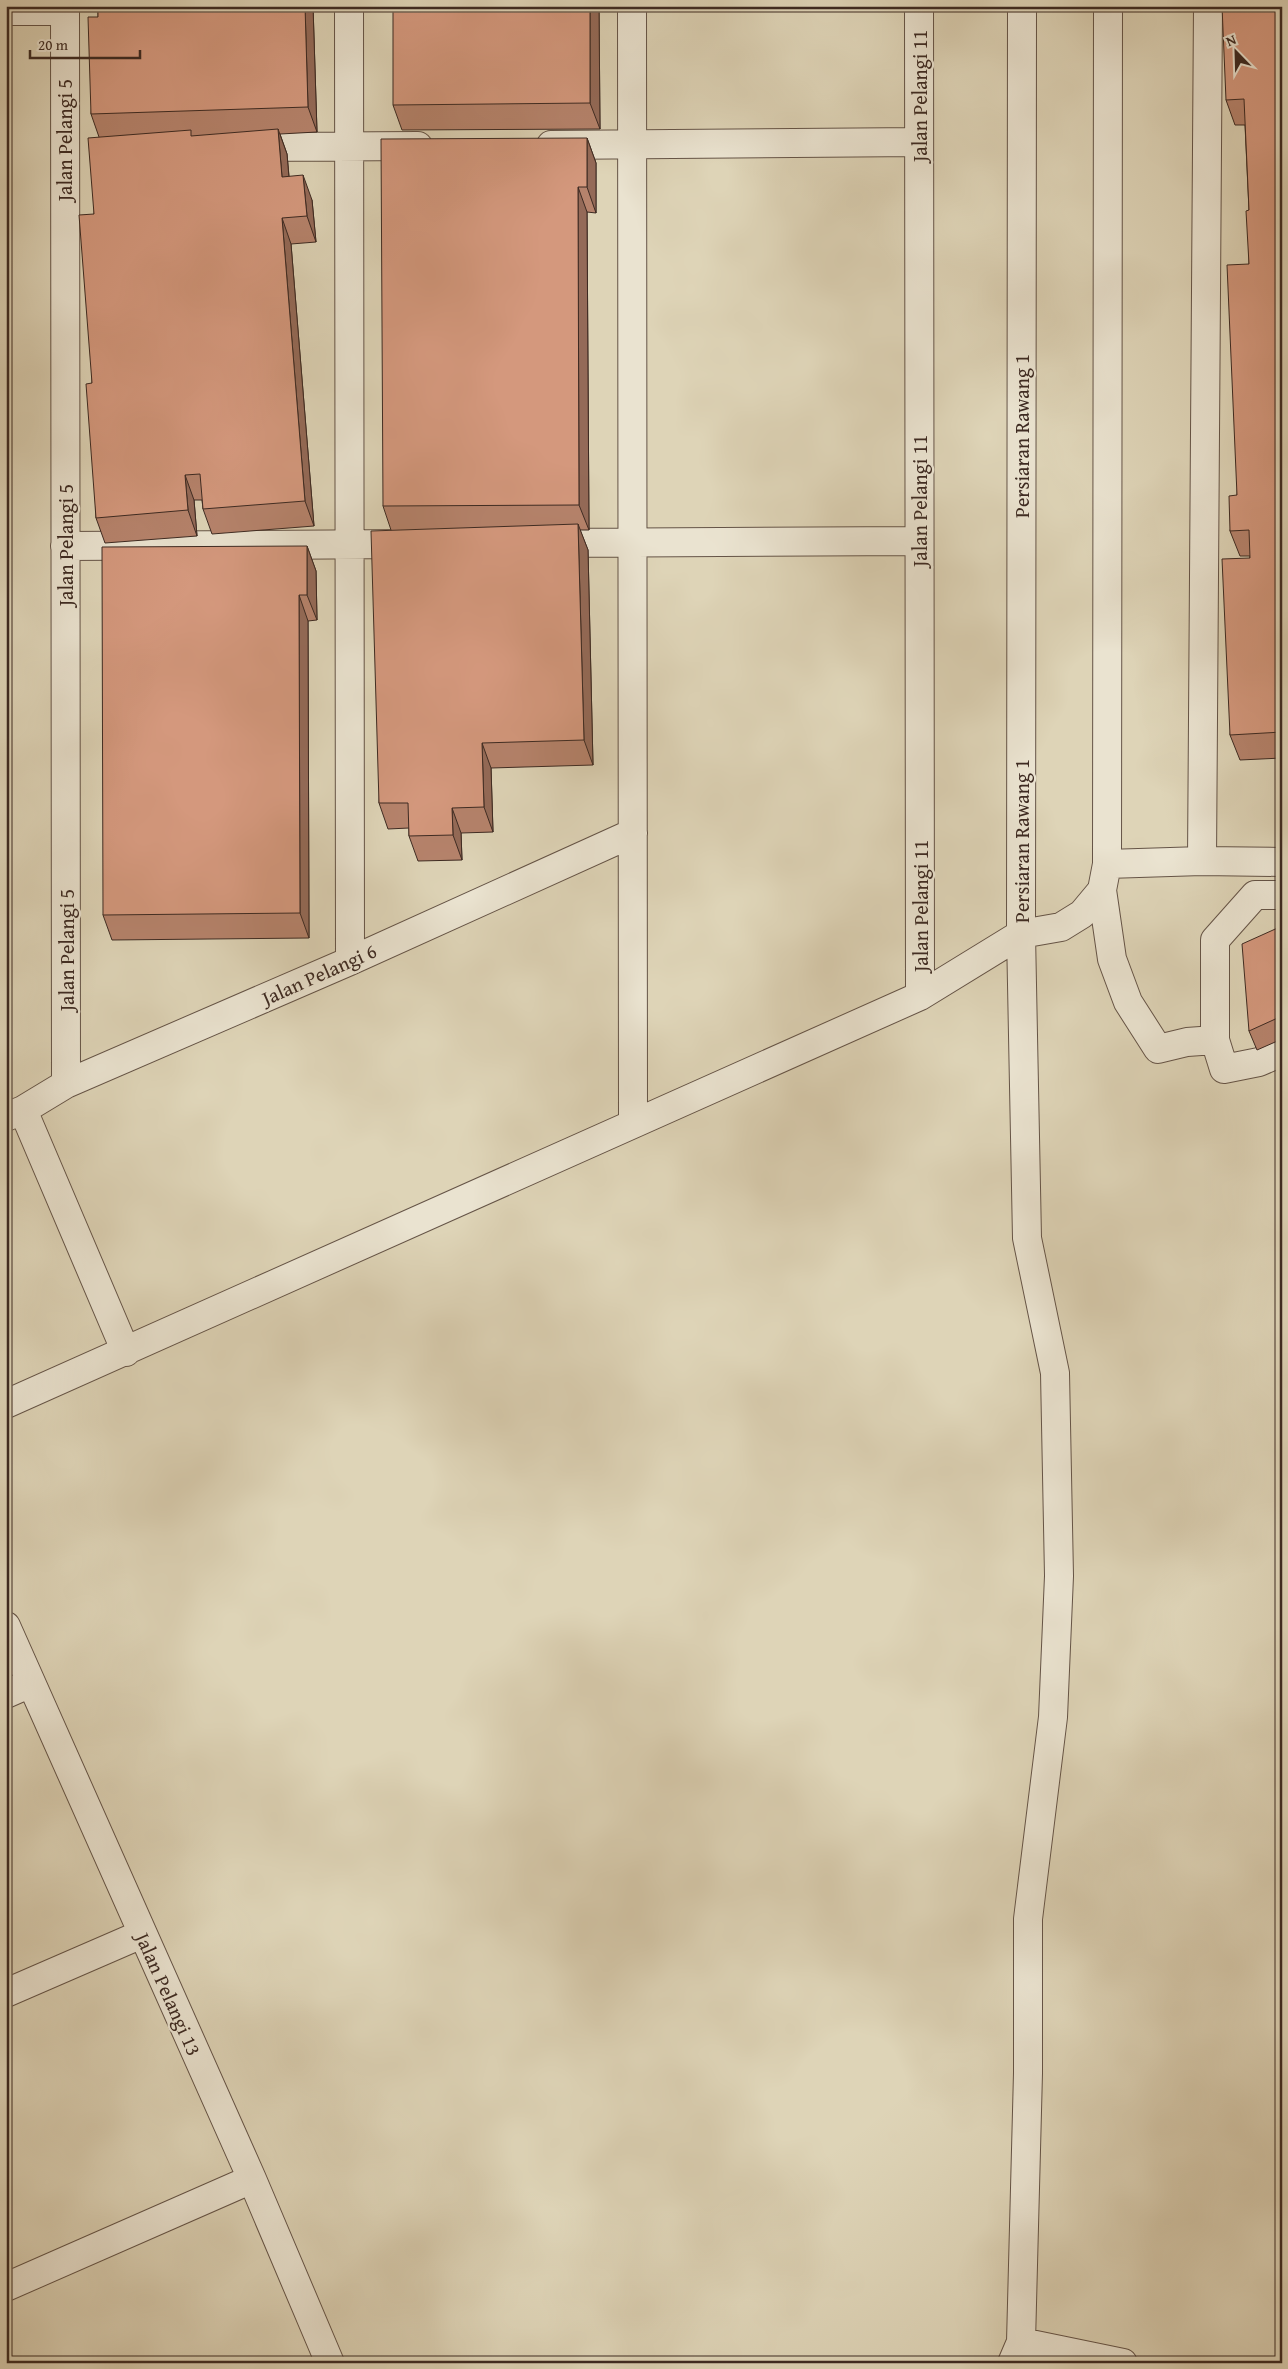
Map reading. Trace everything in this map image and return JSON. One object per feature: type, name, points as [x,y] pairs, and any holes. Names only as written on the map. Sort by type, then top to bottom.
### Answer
[{"type":"street","points":[[349,6],[350,961]]},
{"type":"street","points":[[632,6],[633,1124]]},
{"type":"street","name":"Jalan Pelangi 11","points":[[919,6],[920,996]]},
{"type":"street","name":"Persiaran Rawang 1","points":[[1022,6],[1021,934],[1061,927],[1082,914],[1105,877]]},
{"type":"street","points":[[1108,6],[1105,877],[1112,959],[1128,1002],[1158,1049],[1187,1042],[1215,1040]]},
{"type":"street","points":[[1202,860],[1208,6]]},
{"type":"street","points":[[6,11],[64,8]]},
{"type":"street","name":"Jalan Pelangi 5","points":[[64,8],[66,1084]]},
{"type":"street","points":[[525,145],[919,142]]},
{"type":"street","points":[[222,147],[447,146]]},
{"type":"street","points":[[64,148],[94,148]]},
{"type":"street","points":[[525,543],[920,541]]},
{"type":"street","points":[[65,546],[437,544]]},
{"type":"street","name":"Jalan Pelangi 6","points":[[15,1113],[66,1084],[350,961],[633,832]]},
{"type":"street","points":[[1105,877],[1202,860],[1282,862]]},
{"type":"street","points":[[1282,895],[1255,895],[1215,940],[1215,1040],[1224,1069],[1259,1062],[1282,1052]]},
{"type":"street","points":[[6,1404],[920,996],[1021,934]]},
{"type":"street","points":[[1021,934],[1027,1238],[1055,1373],[1059,1576],[1053,1717],[1028,1919],[1028,2073],[1016,2352],[1123,2363]]},
{"type":"street","points":[[15,1113],[126,1352]]},
{"type":"street","name":"Jalan Pelangi 13","points":[[6,1626],[252,2179],[330,2363]]},
{"type":"street","points":[[6,1694],[32,1683]]},
{"type":"street","points":[[6,1993],[142,1934]]},
{"type":"street","points":[[6,2287],[252,2179]]},
{"type":"building","points":[[98,6],[305,6],[308,107],[91,114],[88,17],[98,17]]},
{"type":"building","points":[[393,6],[590,6],[590,103],[393,105]]},
{"type":"building","points":[[1222,6],[1282,6],[1282,732],[1230,735],[1222,559],[1250,558],[1249,530],[1230,531],[1229,496],[1237,495],[1227,265],[1249,264],[1246,211],[1249,210],[1244,99],[1226,100]]},
{"type":"building","points":[[278,129],[282,177],[303,175],[307,216],[282,218],[305,501],[203,509],[200,474],[185,475],[188,510],[96,518],[86,384],[92,383],[79,215],[94,214],[88,138],[191,130],[191,136]]},
{"type":"building","points":[[587,138],[587,187],[578,187],[579,505],[383,506],[381,139]]},
{"type":"building","points":[[578,524],[584,740],[482,743],[484,807],[452,808],[453,835],[409,836],[408,803],[379,803],[371,531]]},
{"type":"building","points":[[307,546],[307,595],[299,595],[300,913],[103,915],[102,547]]},
{"type":"building","points":[[1282,926],[1282,1016],[1249,1031],[1242,944]]},
{"type":"building","points":[[1108,2359],[1109,2363],[1099,2363]]}]
